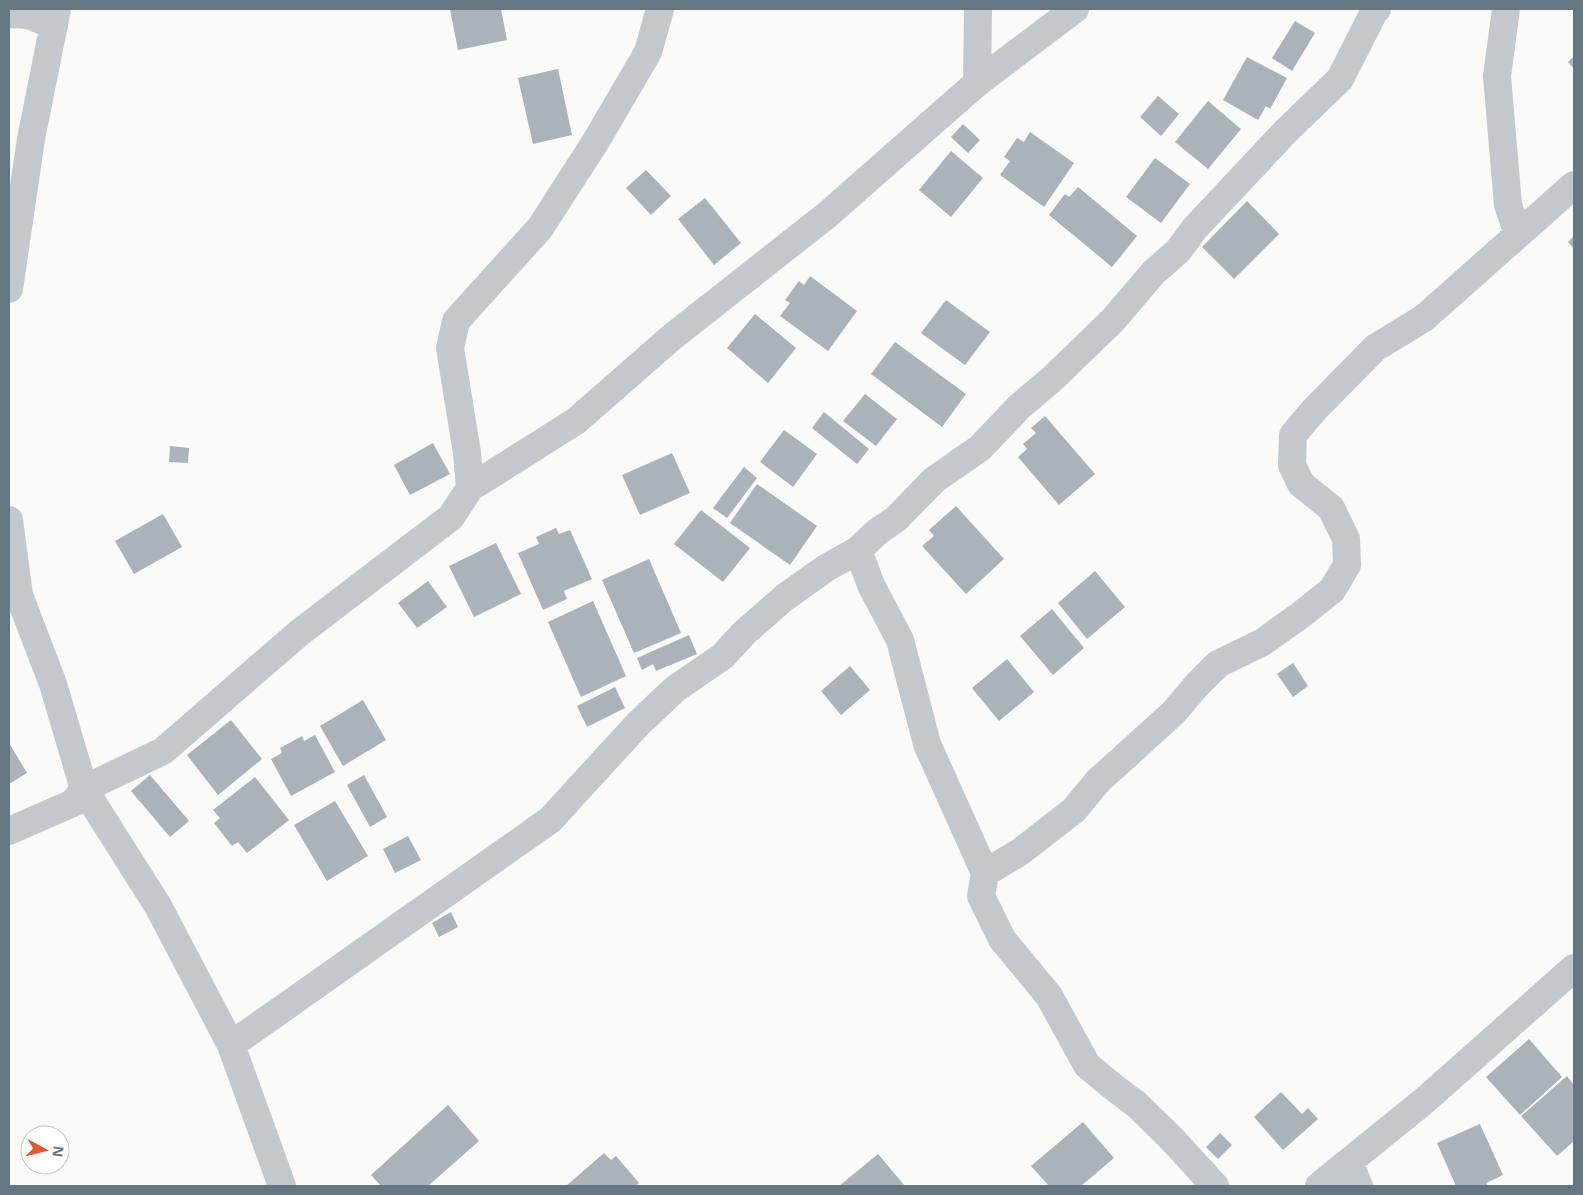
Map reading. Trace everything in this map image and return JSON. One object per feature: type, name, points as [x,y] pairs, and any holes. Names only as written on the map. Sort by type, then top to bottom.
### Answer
[{"type":"street","points":[[470,488],[467,453],[450,348],[456,321],[540,228],[596,141],[648,52],[660,9]]},
{"type":"street","points":[[977,83],[978,9]]},
{"type":"street","points":[[9,831],[73,803],[84,790],[163,751],[299,633],[451,517],[470,488],[576,420],[672,337],[827,215],[977,83],[1075,9]]},
{"type":"street","points":[[230,1045],[550,820],[638,724],[675,689],[723,656],[744,633],[784,598],[826,568],[858,550],[877,532],[896,519],[934,480],[980,448],[1020,406],[1051,380],[1113,320],[1154,272],[1178,251],[1195,228],[1286,131],[1340,79],[1377,9]]},
{"type":"street","points":[[1506,9],[1497,76],[1508,206],[1518,234]]},
{"type":"street","points":[[9,14],[56,17],[31,139],[9,289]]},
{"type":"street","points":[[985,873],[1020,852],[1074,810],[1098,781],[1172,713],[1196,685],[1218,664],[1262,642],[1332,590],[1347,565],[1346,539],[1331,508],[1301,484],[1292,465],[1294,435],[1315,409],[1375,348],[1424,318],[1574,185]]},
{"type":"street","points":[[9,520],[19,596],[52,684],[84,790],[158,906],[230,1045],[282,1186]]},
{"type":"street","points":[[858,550],[871,585],[900,640],[927,744],[985,873],[980,896],[1002,940],[1050,996],[1087,1065],[1136,1104],[1171,1138],[1215,1186]]},
{"type":"street","points":[[1319,1186],[1354,1174],[1424,1101],[1574,968]]},
{"type":"building","points":[[450,9],[501,9],[507,40],[458,50]]},
{"type":"building","points":[[1295,21],[1315,33],[1292,71],[1272,58]]},
{"type":"building","points":[[1574,56],[1574,69],[1568,62]]},
{"type":"building","points":[[1247,57],[1287,78],[1270,109],[1266,106],[1258,120],[1223,100]]},
{"type":"building","points":[[558,69],[572,135],[533,144],[518,78]]},
{"type":"building","points":[[1158,96],[1179,114],[1161,136],[1140,117]]},
{"type":"building","points":[[1208,101],[1241,129],[1208,169],[1175,142]]},
{"type":"building","points":[[963,124],[980,140],[968,153],[951,137]]},
{"type":"building","points":[[1030,132],[1074,163],[1044,207],[1000,175],[1010,161],[1004,157],[1017,138],[1024,142]]},
{"type":"building","points":[[951,151],[983,178],[951,217],[919,190]]},
{"type":"building","points":[[1155,158],[1190,184],[1161,223],[1126,197]]},
{"type":"building","points":[[646,170],[671,196],[651,215],[626,188]]},
{"type":"building","points":[[1078,187],[1137,236],[1112,267],[1049,215],[1065,194],[1069,197]]},
{"type":"building","points":[[705,198],[741,243],[714,265],[678,219]]},
{"type":"building","points":[[1247,201],[1279,234],[1234,279],[1202,247]]},
{"type":"building","points":[[1574,236],[1574,249],[1568,242]]},
{"type":"building","points":[[810,276],[857,311],[828,351],[780,316],[790,303],[785,300],[799,281],[804,285]]},
{"type":"building","points":[[946,300],[990,332],[965,365],[921,333]]},
{"type":"building","points":[[755,314],[796,348],[768,383],[727,348]]},
{"type":"building","points":[[895,342],[966,394],[942,427],[871,374]]},
{"type":"building","points":[[865,394],[897,419],[876,446],[843,421]]},
{"type":"building","points":[[824,412],[869,449],[857,464],[812,428]]},
{"type":"building","points":[[1045,416],[1095,474],[1059,505],[1018,457],[1027,449],[1023,444],[1036,433],[1031,428]]},
{"type":"building","points":[[784,430],[817,454],[793,487],[760,462]]},
{"type":"building","points":[[433,443],[450,474],[410,495],[394,465]]},
{"type":"building","points":[[170,446],[189,448],[188,463],[169,462]]},
{"type":"building","points":[[672,453],[690,493],[640,515],[622,475]]},
{"type":"building","points":[[744,467],[757,478],[727,518],[713,508]]},
{"type":"building","points":[[757,484],[817,526],[790,565],[730,523]]},
{"type":"building","points":[[956,506],[1004,559],[966,594],[922,546],[934,536],[929,530]]},
{"type":"building","points":[[701,510],[750,548],[723,582],[674,544]]},
{"type":"building","points":[[163,514],[182,547],[134,574],[115,541]]},
{"type":"building","points":[[556,528],[559,534],[570,530],[592,579],[564,591],[567,599],[543,610],[518,553],[539,544],[536,537]]},
{"type":"building","points":[[496,543],[521,594],[474,617],[449,566]]},
{"type":"building","points":[[649,559],[681,633],[634,653],[602,580]]},
{"type":"building","points":[[1095,571],[1125,607],[1087,639],[1058,603]]},
{"type":"building","points":[[428,581],[447,607],[417,628],[398,603]]},
{"type":"building","points":[[593,601],[626,676],[581,697],[548,622]]},
{"type":"building","points":[[1052,609],[1084,648],[1053,675],[1020,636]]},
{"type":"building","points":[[689,635],[697,654],[656,671],[653,664],[642,670],[637,658]]},
{"type":"building","points":[[1007,659],[1034,692],[999,721],[972,688]]},
{"type":"building","points":[[1293,663],[1308,686],[1293,697],[1277,674]]},
{"type":"building","points":[[850,666],[870,690],[841,715],[821,691]]},
{"type":"building","points":[[615,687],[625,708],[587,727],[577,706]]},
{"type":"building","points":[[363,700],[386,740],[343,766],[320,726]]},
{"type":"building","points":[[231,720],[262,759],[218,795],[187,755]]},
{"type":"building","points":[[315,735],[335,772],[291,796],[271,759],[282,753],[280,748],[302,736],[304,741]]},
{"type":"building","points":[[9,743],[27,773],[9,784]]},
{"type":"building","points":[[150,775],[189,821],[170,837],[131,791]]},
{"type":"building","points":[[364,775],[387,817],[370,827],[347,785]]},
{"type":"building","points":[[255,777],[289,820],[247,853],[238,842],[232,846],[214,823],[220,818],[213,810]]},
{"type":"building","points":[[335,801],[368,856],[327,881],[294,825]]},
{"type":"building","points":[[408,836],[421,860],[395,873],[383,849]]},
{"type":"building","points":[[451,912],[458,927],[439,937],[432,923]]},
{"type":"building","points":[[1529,1039],[1562,1077],[1520,1115],[1486,1077]]},
{"type":"building","points":[[1567,1076],[1574,1085],[1574,1141],[1557,1156],[1521,1116]]},
{"type":"building","points":[[1281,1092],[1302,1114],[1308,1108],[1318,1119],[1283,1150],[1254,1117]]},
{"type":"building","points":[[448,1105],[479,1141],[428,1186],[381,1186],[371,1175]]},
{"type":"building","points":[[1083,1122],[1114,1158],[1081,1186],[1049,1186],[1031,1166]]},
{"type":"building","points":[[1480,1124],[1503,1175],[1486,1183],[1488,1186],[1456,1186],[1437,1143]]},
{"type":"building","points":[[1220,1133],[1232,1145],[1218,1159],[1206,1147]]},
{"type":"building","points":[[604,1153],[611,1160],[616,1156],[639,1183],[636,1186],[566,1186]]},
{"type":"building","points":[[878,1154],[905,1186],[839,1186]]}]
